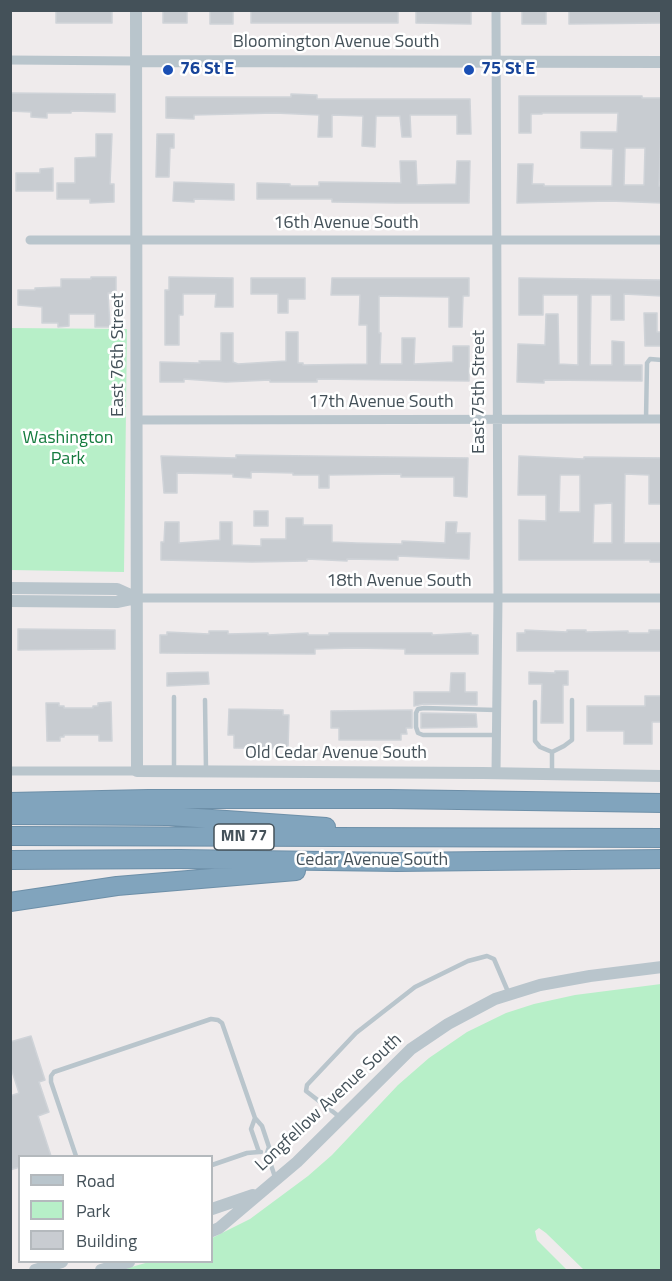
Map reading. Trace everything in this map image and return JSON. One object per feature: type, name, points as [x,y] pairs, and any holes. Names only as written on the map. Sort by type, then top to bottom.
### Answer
[{"type":"highway","points":[[10,790],[122,794],[148,799]]},
{"type":"highway","points":[[10,802],[148,799],[390,799],[662,803]]},
{"type":"highway","points":[[10,815],[169,816],[477,838]]},
{"type":"highway","name":"Cedar Avenue South","points":[[10,836],[662,838]]},
{"type":"highway","name":"Cedar Avenue South","points":[[10,860],[180,859],[397,862],[662,859]]},
{"type":"highway","points":[[10,902],[117,886],[397,862]]},
{"type":"street","name":"East 76th Street","points":[[136,10],[137,771]]},
{"type":"street","name":"East 75th Street","points":[[496,10],[498,598],[496,773]]},
{"type":"street","name":"Bloomington Avenue South","points":[[10,60],[662,62]]},
{"type":"street","name":"16th Avenue South","points":[[30,240],[662,240]]},
{"type":"street","name":"17th Avenue South","points":[[137,420],[662,419]]},
{"type":"street","points":[[10,588],[117,589],[137,598]]},
{"type":"street","name":"18th Avenue South","points":[[137,598],[662,598]]},
{"type":"street","points":[[10,601],[118,602],[137,598]]},
{"type":"street","name":"Old Cedar Avenue South","points":[[10,771],[662,776]]},
{"type":"street","name":"Longfellow Avenue South","points":[[213,1231],[276,1180],[392,1066],[428,1037],[470,1011],[509,994],[563,980],[662,967]]},
{"type":"street","name":"Longfellow Avenue South","points":[[213,1209],[260,1193]]},
{"type":"street","points":[[35,1270],[59,1263]]},
{"type":"street","points":[[101,1270],[126,1263]]},
{"type":"lane","points":[[646,419],[647,363],[650,359],[662,360]]},
{"type":"lane","points":[[174,697],[174,771]]},
{"type":"lane","points":[[205,700],[206,771]]},
{"type":"lane","points":[[535,702],[535,741],[540,747],[552,752],[569,744],[572,740],[572,700]]},
{"type":"lane","points":[[496,710],[424,708],[418,709],[416,713],[416,727],[418,733],[423,735],[496,735]]},
{"type":"lane","points":[[552,752],[552,775]]},
{"type":"lane","points":[[341,1118],[306,1091],[307,1085],[356,1033],[415,987],[468,961],[487,956],[494,959],[509,994]]},
{"type":"lane","points":[[76,1155],[51,1082],[54,1072],[211,1019],[222,1023],[255,1118],[262,1126],[269,1147],[267,1153],[276,1180]]},
{"type":"lane","points":[[255,1118],[251,1129],[259,1152]]},
{"type":"lane","points":[[213,1165],[247,1153],[267,1153]]},
{"type":"green space","name":"Washington Park","points":[[11,328],[127,329],[124,572],[11,570]]},
{"type":"green space","points":[[661,984],[661,1270],[584,1270],[539,1228],[535,1231],[537,1240],[567,1270],[121,1270],[146,1263],[213,1263],[213,1238],[250,1219],[308,1176],[332,1155],[398,1085],[429,1058],[467,1032],[506,1013],[575,995]]},
{"type":"building","points":[[56,10],[112,10],[112,23],[56,23]]},
{"type":"building","points":[[163,10],[187,10],[187,23],[163,23]]},
{"type":"building","points":[[210,10],[233,10],[233,24],[210,24]]},
{"type":"building","points":[[251,10],[398,10],[398,23],[251,23]]},
{"type":"building","points":[[416,10],[471,10],[471,24],[416,23]]},
{"type":"building","points":[[522,10],[546,10],[546,24],[522,24]]},
{"type":"building","points":[[569,10],[662,10],[662,23],[569,24]]},
{"type":"building","points":[[10,93],[115,94],[115,112],[71,111],[71,113],[47,113],[47,118],[31,117],[31,112],[10,111]]},
{"type":"building","points":[[291,94],[317,95],[317,99],[470,99],[471,134],[457,134],[457,115],[410,115],[411,137],[402,137],[400,116],[376,116],[375,147],[362,146],[363,116],[332,115],[332,137],[318,137],[319,115],[275,113],[194,115],[194,119],[166,118],[166,97],[291,97]]},
{"type":"building","points":[[519,96],[662,98],[659,186],[662,186],[662,203],[610,201],[517,203],[518,164],[533,164],[532,184],[612,186],[613,149],[581,148],[581,132],[617,132],[618,113],[531,114],[531,133],[519,133]],"holes":[[[625,148],[645,148],[644,185],[624,185]]]},
{"type":"building","points":[[96,134],[112,134],[110,184],[114,184],[114,202],[90,203],[90,199],[57,199],[57,183],[75,183],[75,158],[96,157]]},
{"type":"building","points":[[157,134],[174,134],[174,148],[170,148],[169,177],[156,177]]},
{"type":"building","points":[[400,161],[416,161],[417,185],[456,184],[457,161],[470,161],[469,203],[257,199],[257,183],[319,186],[319,182],[401,183]]},
{"type":"building","points":[[53,168],[53,191],[16,191],[16,173],[40,173],[40,169]]},
{"type":"building","points":[[174,182],[234,184],[234,200],[173,201]]},
{"type":"building","points":[[91,277],[116,277],[116,293],[108,293],[110,327],[95,327],[95,314],[69,314],[69,326],[58,327],[58,323],[42,323],[42,307],[18,305],[18,290],[61,287],[61,279],[91,279]]},
{"type":"building","points":[[169,277],[233,278],[233,307],[215,307],[216,294],[183,294],[183,315],[179,315],[179,345],[165,345],[165,290],[169,290]]},
{"type":"building","points":[[251,278],[305,278],[305,299],[288,299],[288,313],[278,313],[278,294],[251,294]]},
{"type":"building","points":[[332,278],[469,278],[469,296],[463,296],[462,327],[449,327],[449,297],[379,296],[379,333],[381,333],[380,364],[402,364],[402,338],[415,338],[414,364],[453,362],[453,346],[469,346],[469,381],[317,379],[317,382],[270,382],[270,380],[226,382],[184,379],[184,382],[160,382],[160,362],[221,361],[221,333],[233,333],[233,362],[238,364],[286,361],[286,332],[298,332],[298,363],[303,363],[303,365],[367,364],[367,325],[359,325],[360,295],[331,295]]},
{"type":"building","points":[[519,278],[662,280],[662,296],[624,294],[624,320],[611,320],[611,295],[591,295],[590,365],[612,365],[612,341],[624,342],[624,365],[642,365],[642,381],[517,382],[518,344],[545,345],[546,314],[558,314],[559,364],[578,365],[578,295],[543,295],[543,315],[519,315]]},
{"type":"building","points":[[644,313],[657,313],[657,332],[662,332],[662,346],[645,346]]},
{"type":"building","points":[[236,455],[468,458],[467,497],[454,496],[454,477],[401,477],[401,474],[329,475],[329,488],[319,488],[319,475],[251,472],[251,478],[233,477],[233,474],[177,473],[177,493],[164,493],[161,456],[236,458]]},
{"type":"building","points":[[519,456],[584,459],[584,457],[662,458],[662,504],[649,504],[649,475],[625,474],[624,543],[662,543],[662,562],[650,562],[650,560],[519,560],[519,520],[546,521],[546,495],[518,495]],"holes":[[[560,475],[580,475],[580,512],[559,512]],[[612,503],[612,543],[593,543],[594,504]]]},
{"type":"building","points":[[254,511],[268,511],[268,526],[254,526]]},
{"type":"building","points":[[286,518],[303,518],[303,525],[332,525],[332,542],[357,543],[402,544],[402,541],[445,543],[446,522],[457,522],[456,533],[470,533],[469,559],[398,556],[398,560],[347,559],[347,561],[161,560],[161,542],[164,542],[165,522],[179,522],[179,543],[220,540],[220,522],[232,522],[232,545],[261,546],[261,539],[286,539]]},
{"type":"building","points":[[18,629],[115,630],[115,649],[18,650]]},
{"type":"building","points":[[525,630],[649,633],[649,630],[662,630],[662,651],[517,651],[517,633],[525,633]]},
{"type":"building","points":[[209,631],[228,631],[228,634],[268,633],[268,635],[471,633],[471,635],[478,635],[478,654],[405,654],[405,649],[354,648],[315,649],[315,654],[160,653],[160,635],[167,635],[167,632],[209,634]]},
{"type":"building","points":[[555,671],[568,671],[568,685],[563,685],[563,723],[541,723],[542,684],[529,684],[529,672],[555,673]]},
{"type":"building","points":[[208,672],[209,684],[167,686],[167,673]]},
{"type":"building","points":[[451,673],[465,673],[465,692],[477,692],[477,705],[424,704],[414,706],[414,692],[450,692]]},
{"type":"building","points":[[645,696],[662,696],[662,722],[652,722],[652,744],[624,744],[624,731],[587,731],[587,706],[645,706]]},
{"type":"building","points":[[111,702],[112,741],[99,741],[99,735],[64,735],[60,737],[60,741],[47,741],[46,703],[59,703],[59,706],[64,706],[64,708],[93,708],[93,706],[98,706],[98,703]]},
{"type":"building","points":[[229,709],[283,710],[283,715],[289,715],[288,749],[234,748],[234,735],[228,735]]},
{"type":"building","points":[[412,710],[412,728],[406,728],[407,734],[401,734],[401,740],[339,740],[339,728],[331,728],[331,711]]},
{"type":"building","points":[[421,713],[476,714],[477,727],[421,728]]},
{"type":"building","points":[[31,1036],[45,1080],[39,1082],[49,1112],[38,1116],[51,1155],[18,1155],[18,1168],[10,1170],[10,1096],[19,1093],[10,1065],[10,1042]]},
{"type":"place","name":"76 St E","points":[[168,70]]},
{"type":"place","name":"75 St E","points":[[469,70]]}]
